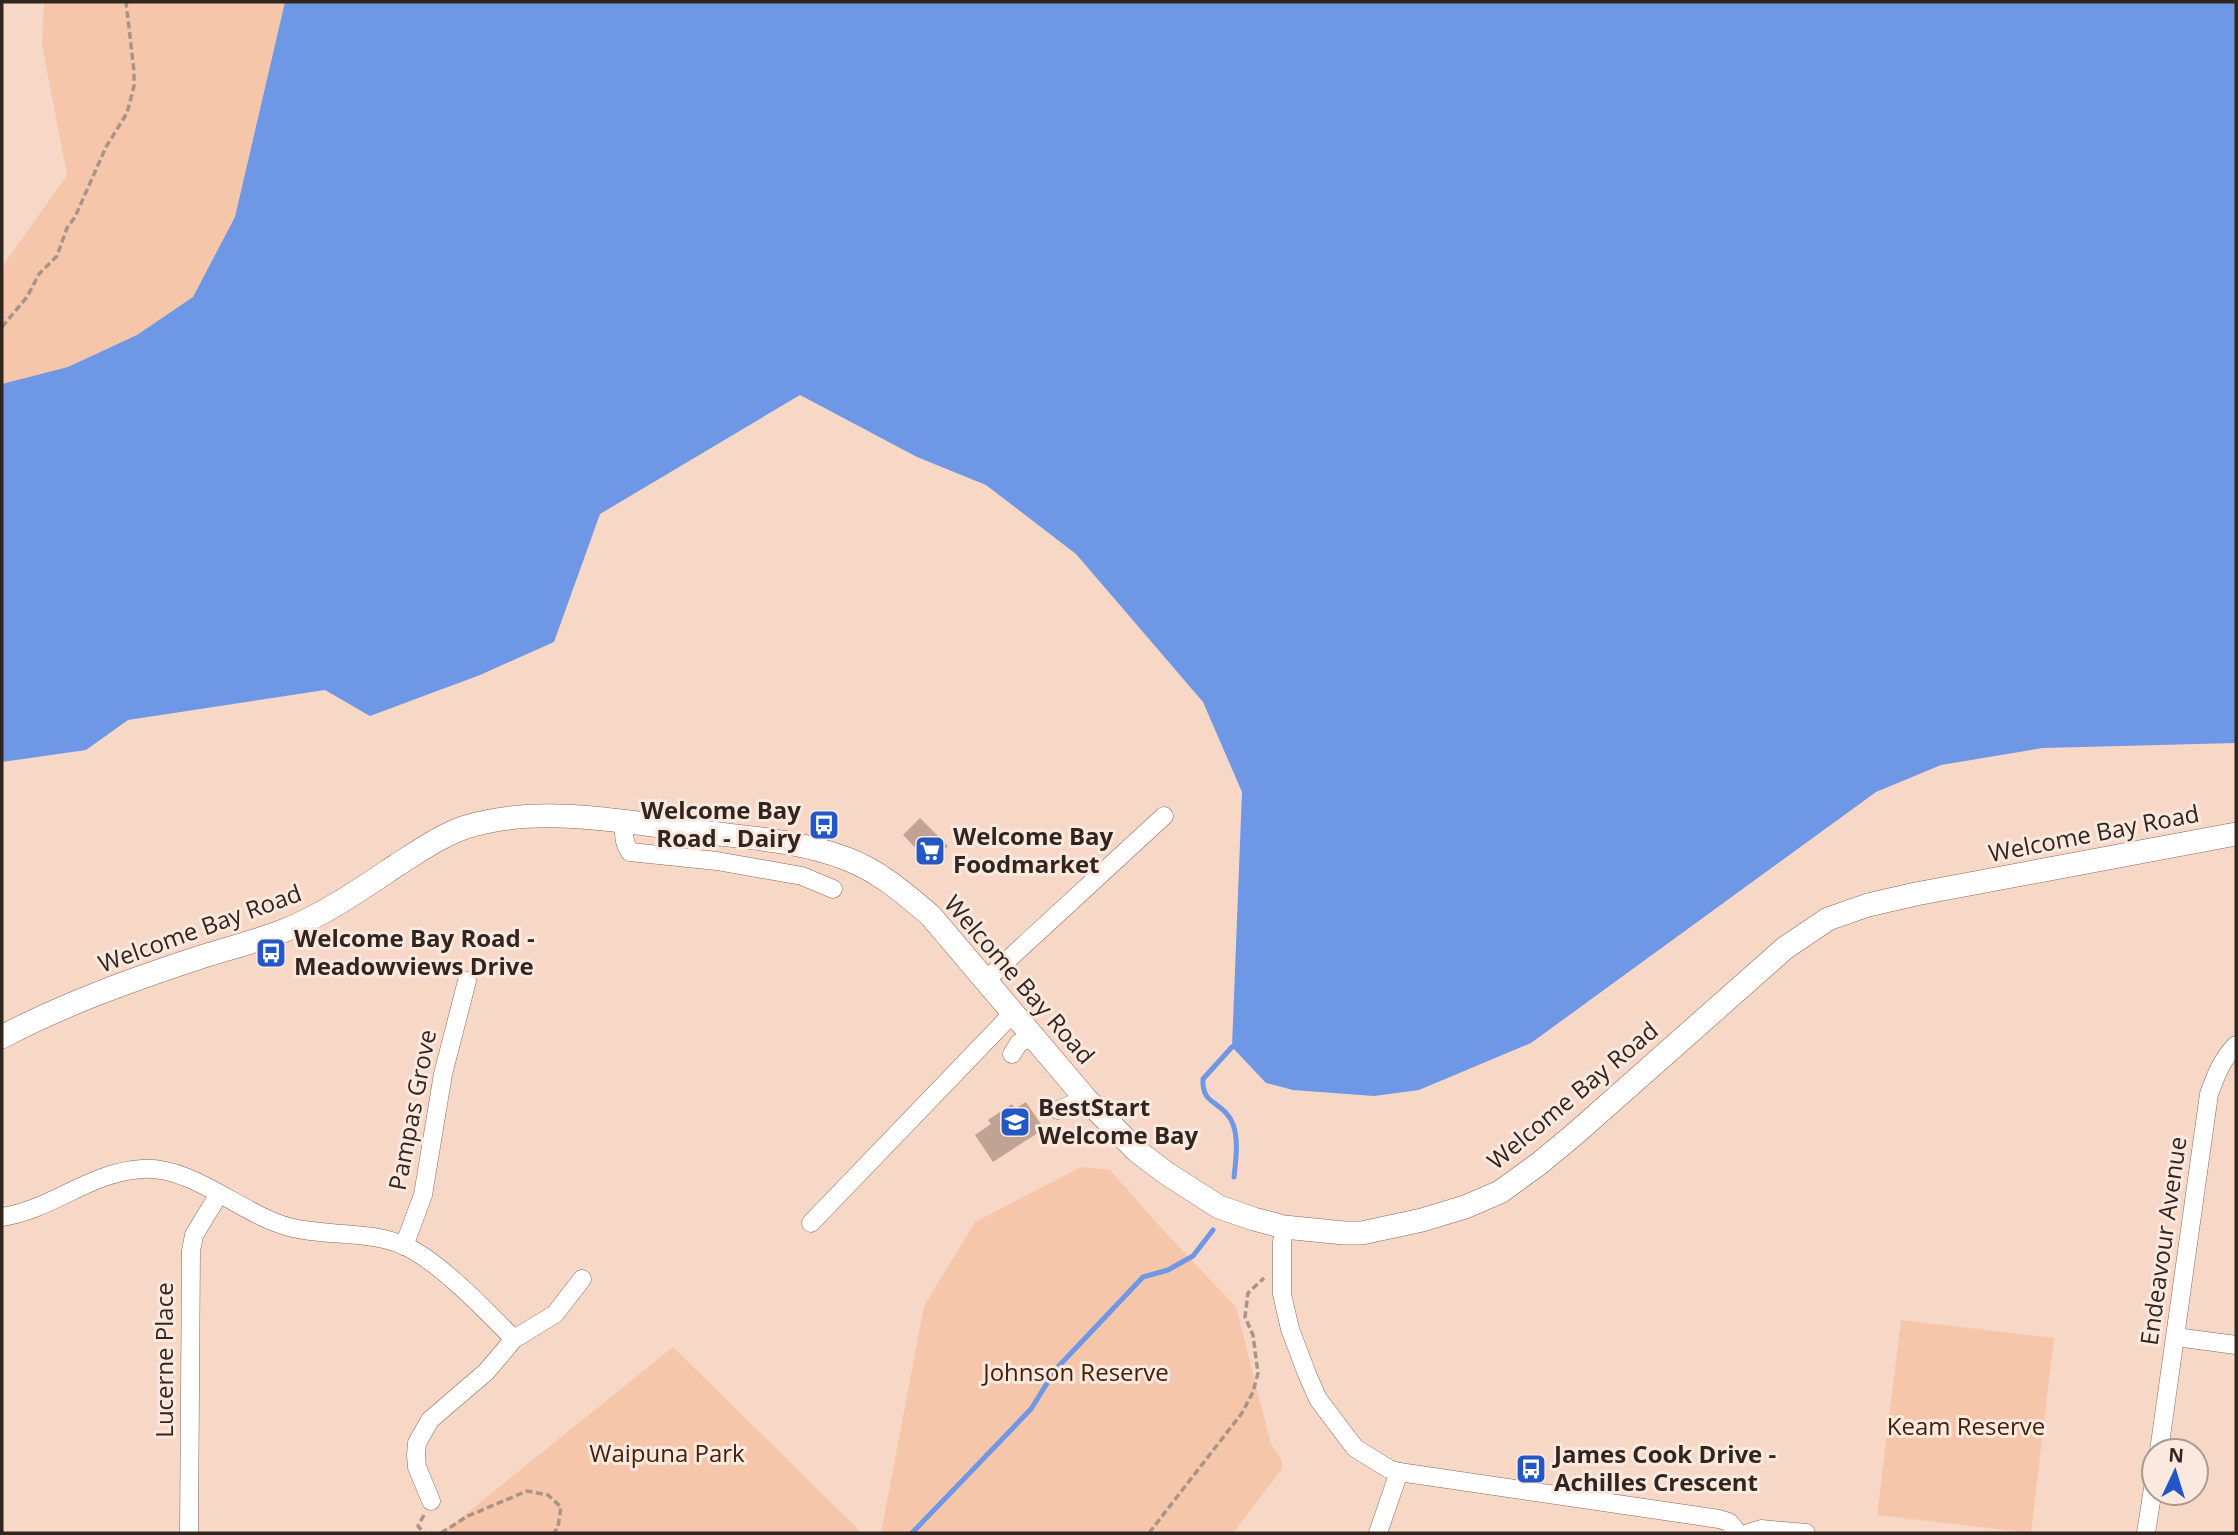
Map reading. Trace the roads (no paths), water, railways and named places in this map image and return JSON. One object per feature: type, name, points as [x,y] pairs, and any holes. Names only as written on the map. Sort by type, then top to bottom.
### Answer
[{"type":"main road","name":"Welcome Bay Road","points":[[2,1037],[41,1016],[89,997],[306,922],[422,849],[464,828],[511,818],[550,816],[772,840],[818,849],[860,864],[893,885],[930,915],[1086,1099],[1137,1151],[1166,1173],[1219,1207],[1284,1227],[1362,1233],[1433,1217],[1500,1192],[1576,1133],[1785,948],[1828,919],[1868,905],[1916,894],[2236,834]]},
{"type":"street","points":[[986,980],[1164,816]]},
{"type":"street","points":[[625,822],[625,845],[630,852],[717,862],[802,876],[833,889]]},
{"type":"street","name":"Pampas Grove","points":[[404,1246],[423,1195],[443,1074],[467,981]]},
{"type":"street","points":[[811,1223],[1014,1012]]},
{"type":"street","points":[[1012,1054],[1019,1044],[1033,1036]]},
{"type":"street","name":"Endeavour Avenue","points":[[2161,1437],[2209,1094],[2218,1069],[2236,1045]]},
{"type":"street","points":[[1058,1110],[1086,1099]]},
{"type":"street","points":[[2,1217],[28,1210],[96,1179],[121,1171],[146,1168],[165,1171],[191,1179],[263,1219],[292,1228],[374,1237],[404,1246],[432,1263],[514,1339]]},
{"type":"street","name":"Lucerne Place","points":[[189,1533],[191,1251],[198,1228],[219,1194]]},
{"type":"street","points":[[1284,1227],[1282,1294],[1285,1312],[1318,1399],[1355,1448],[1389,1469],[1399,1472],[1719,1519],[1729,1522],[1738,1533]]},
{"type":"street","points":[[431,1501],[417,1467],[417,1443],[430,1420],[486,1372],[514,1339],[555,1314],[582,1279]]},
{"type":"street","points":[[2176,1337],[2236,1345]]},
{"type":"street","points":[[1378,1533],[1399,1472]]},
{"type":"street","points":[[2146,1533],[2150,1507]]},
{"type":"street","points":[[1748,1533],[1762,1529],[1806,1533]]},
{"type":"water","points":[[285,2],[2236,2],[2236,743],[2043,748],[1941,765],[1876,792],[1531,1043],[1419,1090],[1374,1096],[1293,1090],[1266,1083],[1232,1047],[1242,792],[1203,702],[1076,554],[986,485],[917,457],[800,395],[600,514],[554,642],[480,675],[370,716],[325,690],[128,720],[86,750],[2,762],[2,384],[68,367],[137,335],[193,297],[235,217]]},
{"type":"waterway","points":[[1232,1047],[1203,1079],[1203,1086],[1207,1096],[1226,1113],[1234,1127],[1234,1177]]},
{"type":"waterway","points":[[912,1533],[1031,1409],[1056,1369],[1143,1277],[1168,1270],[1193,1256],[1213,1230]]},
{"type":"place","name":"Welcome Bay Road - Dairy","points":[[824,825]]},
{"type":"place","name":"Welcome Bay Foodmarket","points":[[930,851]]},
{"type":"place","name":"Welcome Bay Road - Meadowviews Drive","points":[[271,953]]},
{"type":"place","name":"BestStart Welcome Bay","points":[[1015,1122]]},
{"type":"place","name":"James Cook Drive - Achilles Crescent","points":[[1531,1469]]},
{"type":"park label","name":"Johnson Reserve","points":[[1076,1373]]},
{"type":"park label","name":"Keam Reserve","points":[[1966,1427]]},
{"type":"park label","name":"Waipuna Park","points":[[667,1454]]}]
